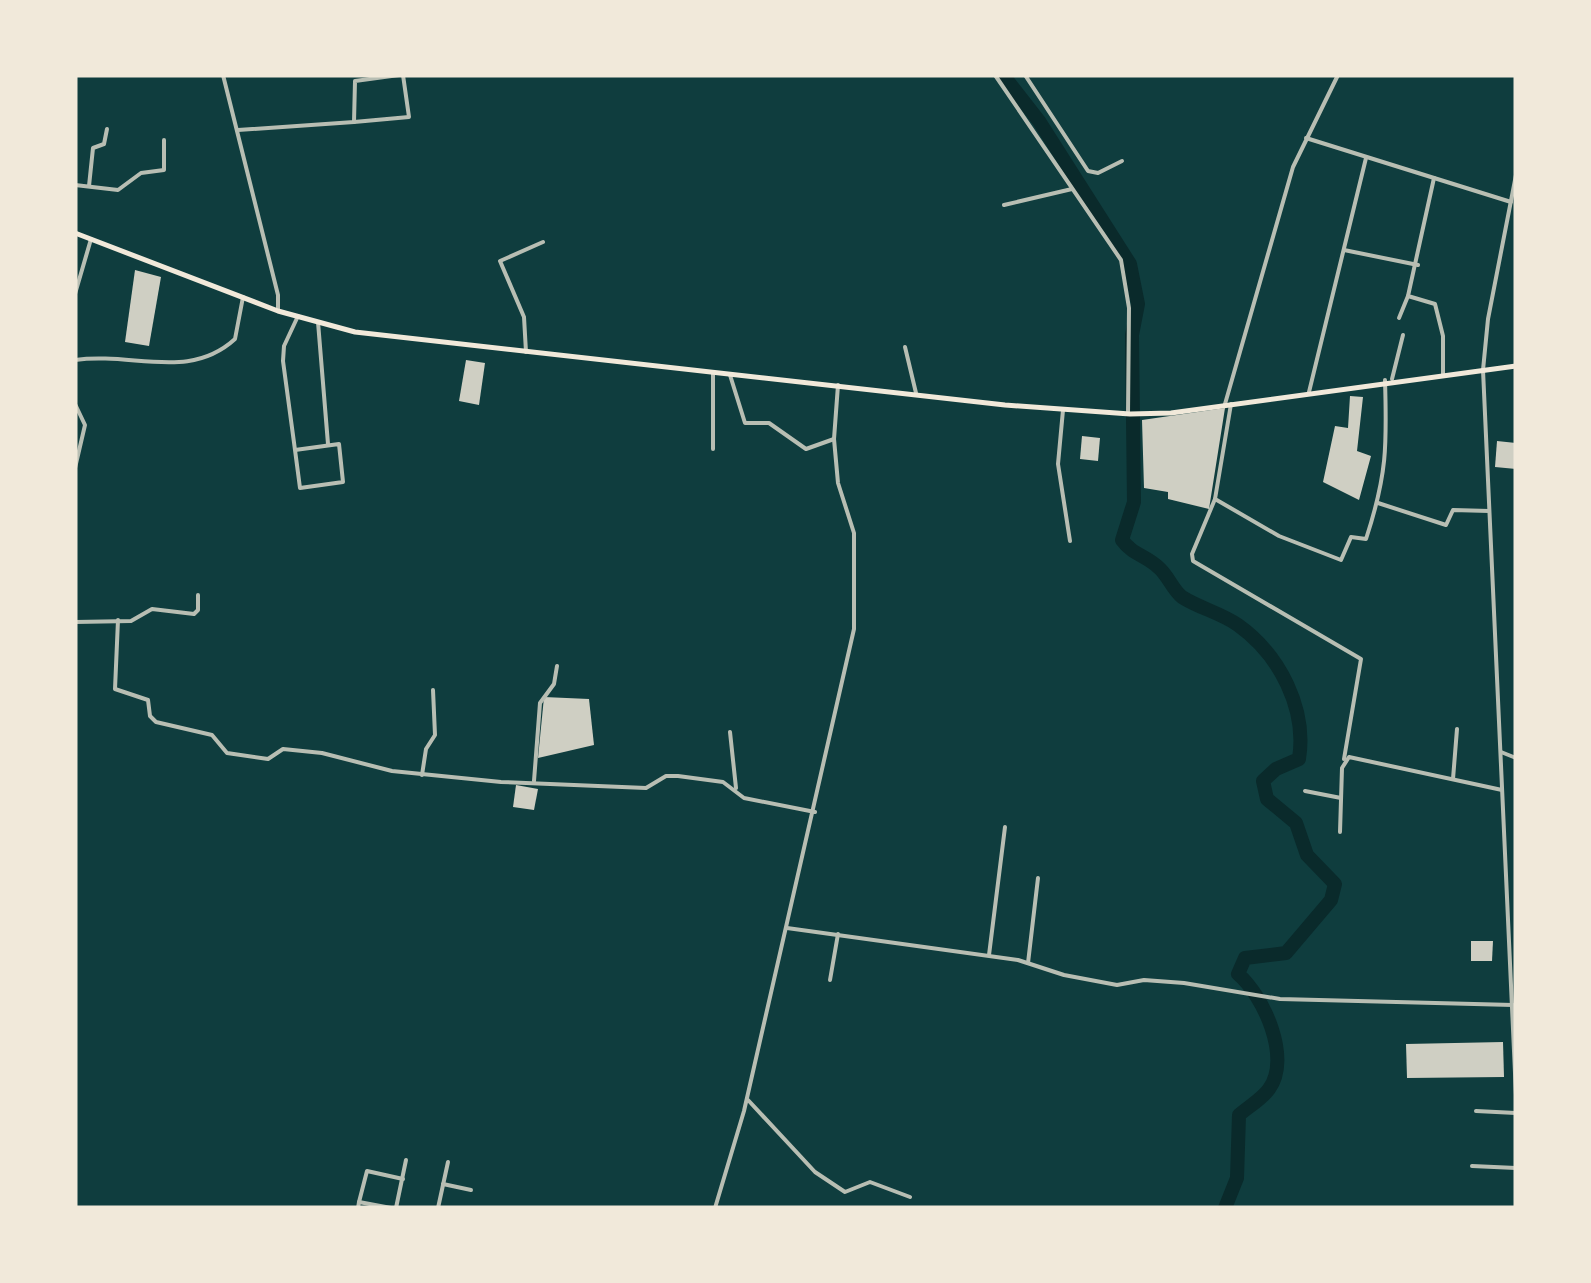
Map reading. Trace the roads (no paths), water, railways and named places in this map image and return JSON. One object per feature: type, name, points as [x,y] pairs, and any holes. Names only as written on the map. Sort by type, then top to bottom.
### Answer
[{"type":"main road","points":[[75,233],[278,311],[387,338],[1063,410],[1146,414],[1516,366]]},
{"type":"street","points":[[223,75],[278,294],[278,311]]},
{"type":"street","points":[[238,130],[354,122],[409,117],[401,75],[355,81],[354,122]]},
{"type":"street","points":[[995,75],[1125,271],[1129,414]]},
{"type":"street","points":[[1025,75],[1088,172],[1098,173],[1122,161]]},
{"type":"street","points":[[1338,75],[1305,138],[1247,319],[1228,404],[1215,499],[1192,554],[1193,561],[1363,661],[1344,759],[1340,832]]},
{"type":"street","points":[[89,186],[93,149],[104,144],[107,128]]},
{"type":"street","points":[[1305,138],[1511,202]]},
{"type":"street","points":[[75,185],[118,190],[141,174],[164,170],[164,140]]},
{"type":"street","points":[[1309,392],[1366,158]]},
{"type":"street","points":[[1516,175],[1488,318],[1484,370],[1516,1095]]},
{"type":"street","points":[[1399,318],[1418,265],[1434,178]]},
{"type":"street","points":[[1004,205],[1072,188]]},
{"type":"street","points":[[75,294],[91,240]]},
{"type":"street","points":[[526,352],[524,317],[500,261],[544,242]]},
{"type":"street","points":[[1343,250],[1418,265]]},
{"type":"street","points":[[1408,296],[1434,304],[1444,336],[1443,374]]},
{"type":"street","points":[[75,360],[118,355],[170,363],[207,360],[235,339],[243,297]]},
{"type":"street","points":[[295,450],[328,444],[340,446],[342,484],[300,488],[283,361],[284,346],[298,316]]},
{"type":"street","points":[[318,322],[328,444]]},
{"type":"street","points":[[1215,499],[1279,536],[1340,561],[1350,538],[1366,539],[1378,503],[1388,440],[1389,380],[1403,335]]},
{"type":"street","points":[[905,347],[916,393]]},
{"type":"street","points":[[713,373],[713,449]]},
{"type":"street","points":[[730,374],[745,423],[768,423],[806,449],[834,439]]},
{"type":"street","points":[[715,1208],[788,928],[856,610],[854,533],[838,483],[834,439],[838,385]]},
{"type":"street","points":[[75,404],[85,425],[75,468]]},
{"type":"street","points":[[1063,410],[1058,464],[1070,541]]},
{"type":"street","points":[[1378,503],[1446,525],[1452,510],[1490,512]]},
{"type":"street","points":[[75,622],[141,618],[152,610],[194,614],[198,610],[198,595]]},
{"type":"street","points":[[118,620],[114,686],[148,700],[150,716],[156,722],[212,735],[227,753],[272,758],[283,749],[422,774],[646,788],[671,775],[722,782],[736,793],[815,812]]},
{"type":"street","points":[[534,782],[540,703],[554,684],[556,666]]},
{"type":"street","points":[[422,774],[426,750],[434,735],[433,690]]},
{"type":"street","points":[[1453,779],[1458,729]]},
{"type":"street","points":[[730,732],[736,793]]},
{"type":"street","points":[[1501,752],[1516,758]]},
{"type":"street","points":[[1344,759],[1353,756],[1502,790]]},
{"type":"street","points":[[1305,791],[1341,798]]},
{"type":"street","points":[[989,955],[1006,827]]},
{"type":"street","points":[[1028,963],[1038,878]]},
{"type":"street","points":[[788,928],[989,955],[1108,984],[1184,983],[1280,999],[1514,1008]]},
{"type":"street","points":[[830,980],[838,934]]},
{"type":"street","points":[[746,1098],[824,1181],[845,1192],[870,1182],[910,1197]]},
{"type":"street","points":[[1476,1111],[1516,1114]]},
{"type":"street","points":[[402,1178],[367,1172],[359,1205],[393,1208],[402,1178],[406,1160]]},
{"type":"street","points":[[438,1208],[448,1162]]},
{"type":"street","points":[[1472,1166],[1516,1168]]},
{"type":"street","points":[[443,1184],[471,1190]]},
{"type":"waterway","points":[[1003,75],[1039,121],[1130,264],[1138,304],[1132,335],[1134,502],[1122,540],[1161,570],[1182,597],[1224,617],[1253,637],[1278,667],[1299,721],[1299,759],[1276,769],[1263,781],[1267,799],[1296,823],[1307,855],[1335,884],[1331,900],[1286,953],[1245,958],[1238,974],[1265,1011],[1277,1061],[1269,1089],[1239,1115],[1237,1178],[1225,1208]]}]
